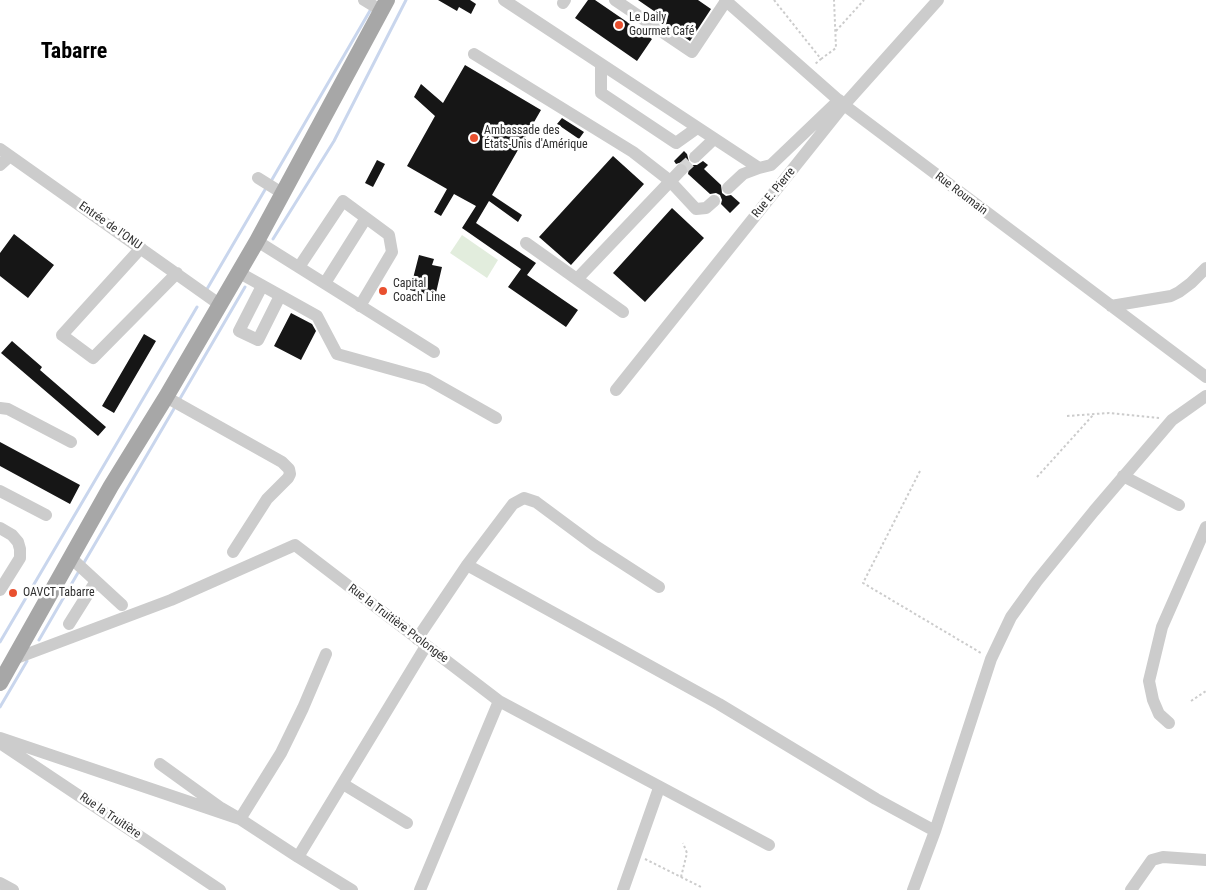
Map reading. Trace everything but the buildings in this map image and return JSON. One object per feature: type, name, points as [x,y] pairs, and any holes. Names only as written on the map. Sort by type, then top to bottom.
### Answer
[{"type":"main road","points":[[0,683],[111,486],[166,397],[257,240],[384,6]]},
{"type":"street","points":[[364,0],[384,6]]},
{"type":"street","points":[[504,0],[759,168]]},
{"type":"street","points":[[615,0],[692,52],[726,1]]},
{"type":"street","name":"Rue E. Pierre","points":[[616,390],[841,102],[938,0]]},
{"type":"street","name":"Rue Roumain","points":[[726,1],[841,102],[1206,377]]},
{"type":"street","points":[[474,54],[633,152],[669,180],[696,208],[706,208],[714,201]]},
{"type":"street","points":[[601,64],[600,93],[676,143],[697,128]]},
{"type":"street","points":[[728,188],[743,174],[770,165],[841,102]]},
{"type":"street","points":[[695,157],[714,139]]},
{"type":"street","name":"Entrée de l'ONU","points":[[3,156],[141,248],[220,304]]},
{"type":"street","points":[[743,158],[743,174]]},
{"type":"street","points":[[576,279],[669,180],[681,170]]},
{"type":"street","points":[[258,178],[282,193]]},
{"type":"street","points":[[298,267],[343,201],[389,235],[392,252],[360,306]]},
{"type":"street","points":[[325,284],[366,218]]},
{"type":"street","points":[[257,240],[434,352]]},
{"type":"street","points":[[526,244],[623,312]]},
{"type":"street","points":[[141,248],[62,335],[93,358],[177,273]]},
{"type":"street","points":[[1111,306],[1171,296],[1191,283],[1206,268]]},
{"type":"street","points":[[238,272],[317,316],[336,354],[428,379],[496,418]]},
{"type":"street","points":[[262,286],[239,331],[258,340],[280,296]]},
{"type":"street","points":[[913,890],[935,831],[991,659],[1011,617],[1037,581],[1123,476],[1172,420],[1206,396]]},
{"type":"street","points":[[166,397],[282,462],[290,469],[288,478],[267,499],[233,552]]},
{"type":"street","points":[[0,408],[8,409],[71,442]]},
{"type":"street","points":[[1123,476],[1180,504]]},
{"type":"street","points":[[0,491],[46,515]]},
{"type":"street","points":[[298,857],[343,784],[467,565],[513,504],[524,498],[530,499],[594,545],[659,587]]},
{"type":"street","points":[[1169,724],[1159,714],[1153,700],[1149,681],[1162,627],[1206,527]]},
{"type":"street","points":[[0,528],[12,535],[18,542],[20,549],[20,558],[0,590]]},
{"type":"street","name":"Rue la Truitière Prolongée","points":[[14,659],[171,600],[295,545],[499,701],[769,845]]},
{"type":"street","points":[[71,558],[122,605]]},
{"type":"street","points":[[467,565],[719,704],[876,799],[935,831]]},
{"type":"street","points":[[69,624],[96,581]]},
{"type":"street","points":[[240,819],[281,753],[304,708],[326,654]]},
{"type":"street","points":[[420,890],[499,701]]},
{"type":"street","points":[[0,738],[240,819]]},
{"type":"street","name":"Rue la Truitière","points":[[0,743],[220,890]]},
{"type":"street","points":[[160,764],[221,808],[352,890]]},
{"type":"street","points":[[343,784],[408,823]]},
{"type":"street","points":[[623,890],[659,788]]},
{"type":"street","points":[[1131,890],[1152,860],[1163,857],[1206,860]]},
{"type":"street","points":[[0,883],[13,890]]},
{"type":"path","points":[[774,0],[821,58]]},
{"type":"path","points":[[808,73],[821,58],[836,48],[834,0]]},
{"type":"path","points":[[835,32],[864,0]]},
{"type":"path","points":[[1067,416],[1110,412],[1172,420]]},
{"type":"path","points":[[1037,477],[1094,414]]},
{"type":"path","points":[[920,471],[863,583],[991,659]]},
{"type":"path","points":[[1191,701],[1206,691]]},
{"type":"path","points":[[681,877],[687,852],[683,844]]},
{"type":"path","points":[[636,854],[703,888]]},
{"type":"green space","points":[[462,235],[498,260],[487,278],[450,253]]},
{"type":"waterway","points":[[273,239],[334,141],[406,0]]},
{"type":"waterway","points":[[270,183],[371,9]]},
{"type":"waterway","points":[[207,289],[266,188]]},
{"type":"waterway","points":[[178,402],[245,287]]},
{"type":"waterway","points":[[0,642],[197,307]]},
{"type":"waterway","points":[[82,566],[175,407]]},
{"type":"waterway","points":[[39,640],[79,571]]},
{"type":"waterway","points":[[0,707],[27,661]]},
{"type":"tunnel","points":[[681,170],[695,157]]},
{"type":"place","name":"Le Daily Gourmet Café","points":[[619,25]]},
{"type":"place","name":"Ambassade des États-Unis d'Amérique","points":[[474,138]]},
{"type":"place","name":"Capital Coach Line","points":[[383,291]]},
{"type":"place","name":"OAVCT Tabarre","points":[[13,593]]},
{"type":"district","name":"Tabarre","points":[[74,52]]}]
